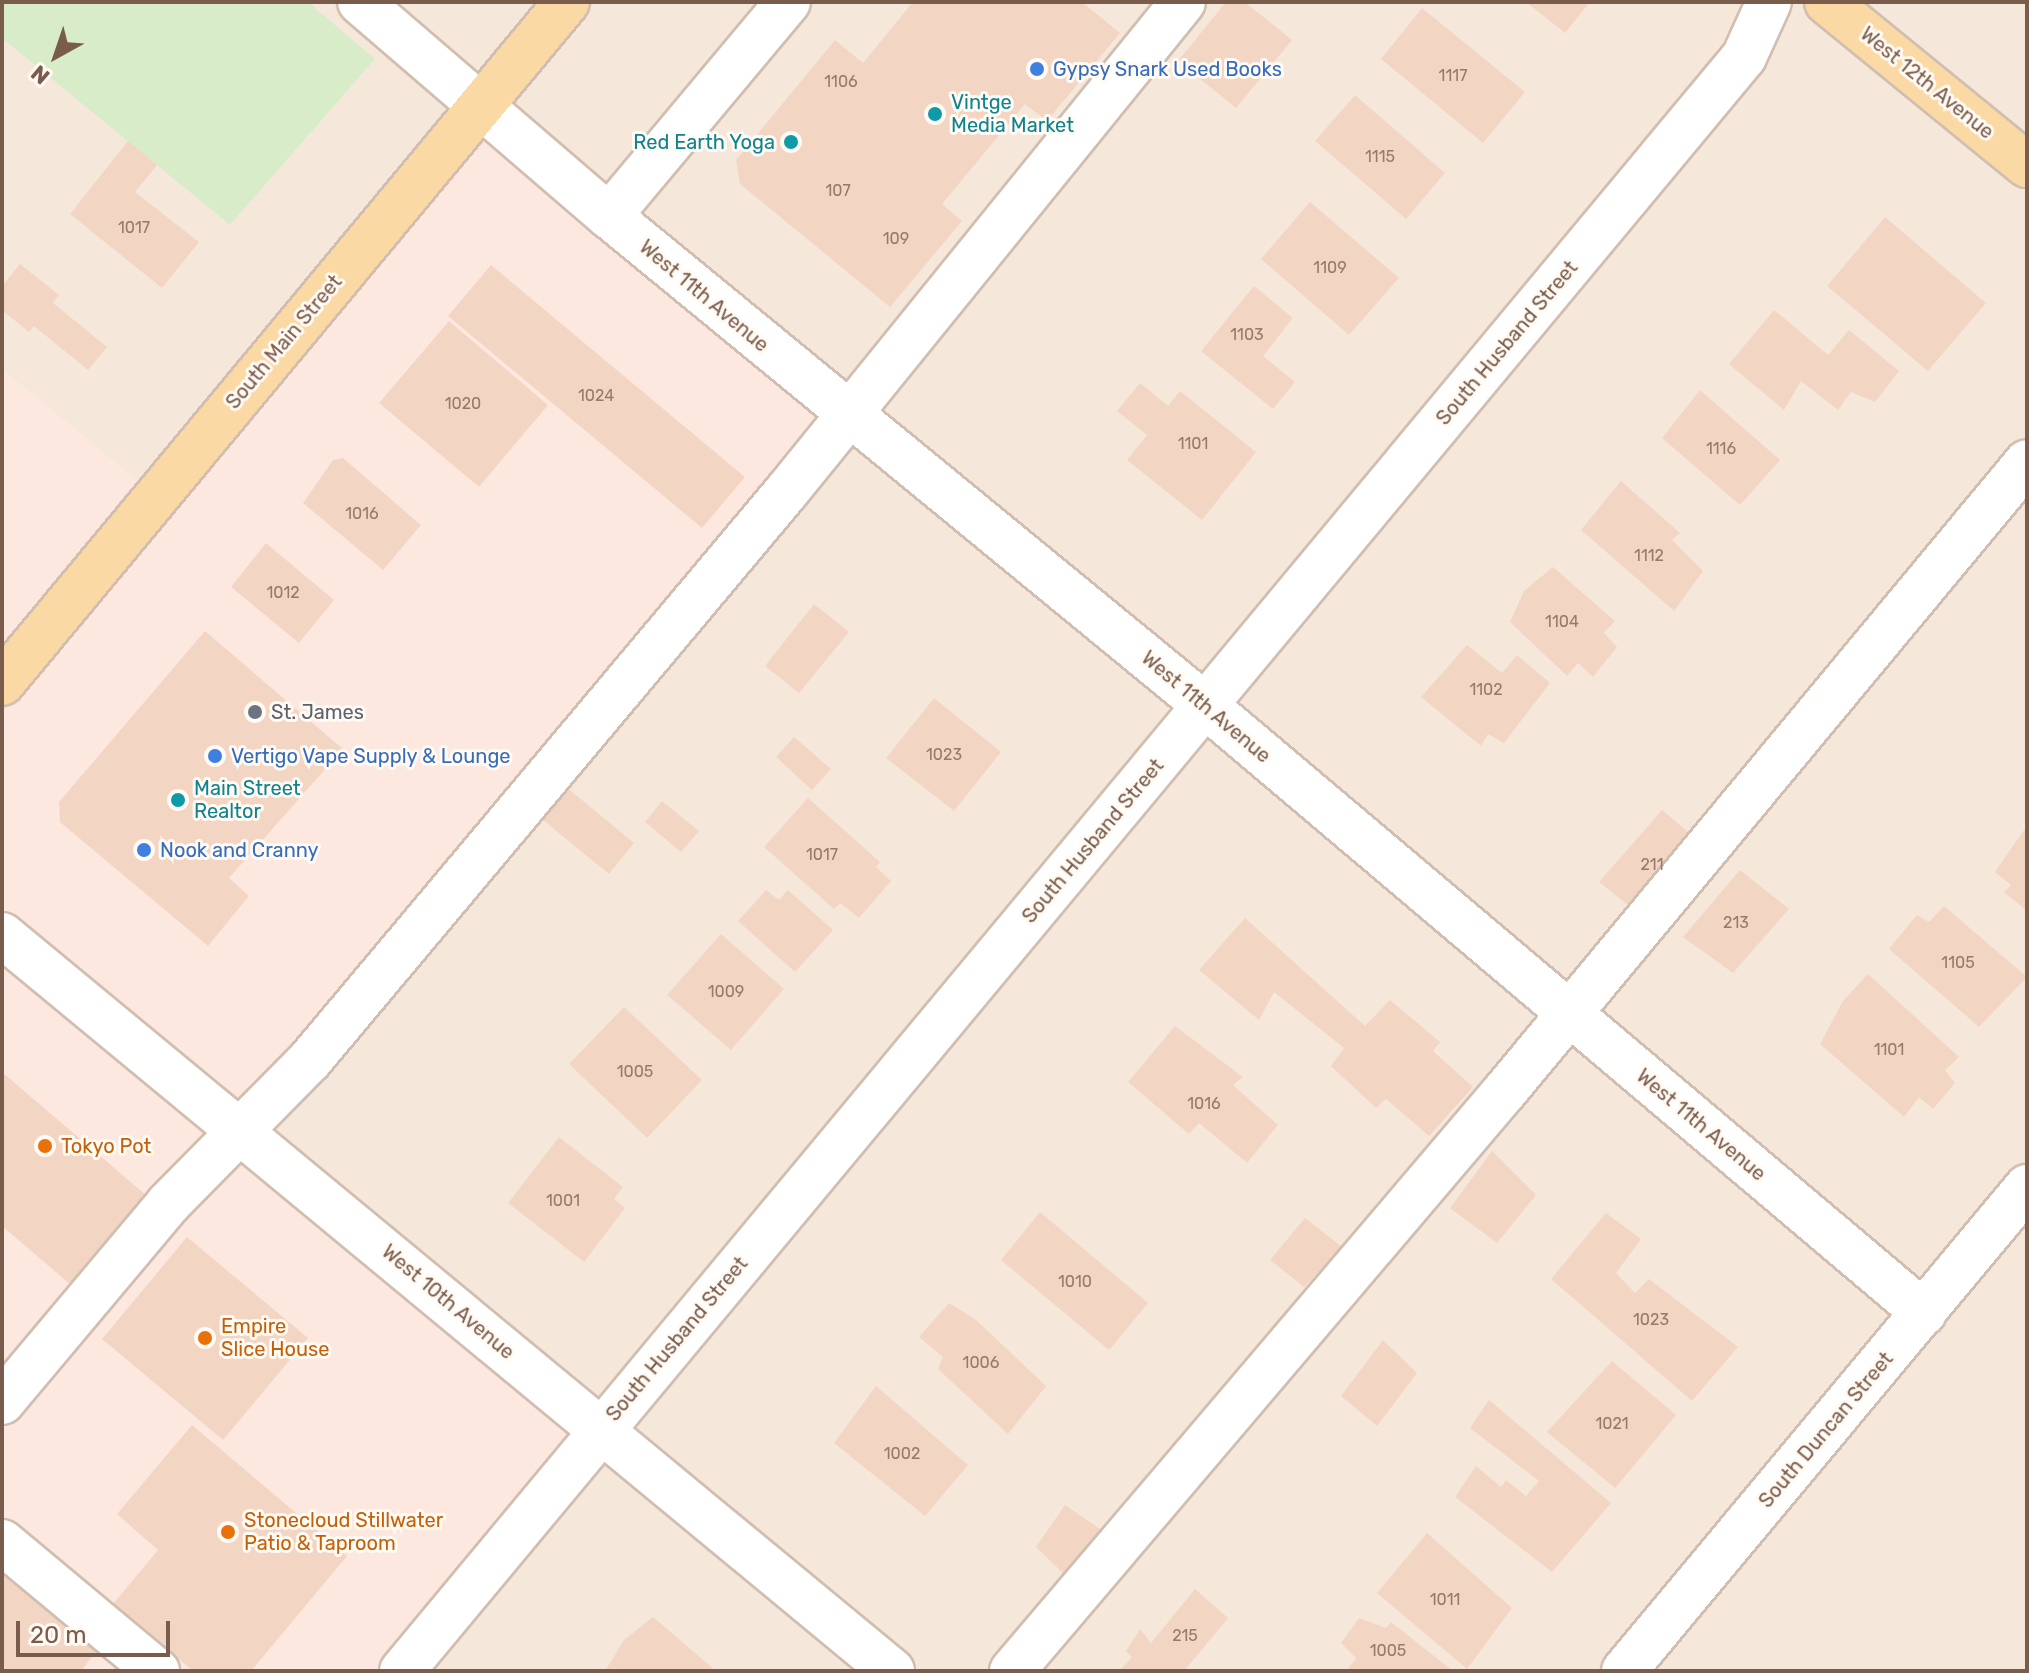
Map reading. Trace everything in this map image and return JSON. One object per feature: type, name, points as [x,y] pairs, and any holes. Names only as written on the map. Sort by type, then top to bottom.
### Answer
[{"type":"main road","name":"South Main Street","points":[[2,683],[567,2]]},
{"type":"main road","name":"West 12th Avenue","points":[[1827,2],[2025,157]]},
{"type":"street","name":"West 11th Avenue","points":[[360,2],[609,216],[847,415],[1206,706],[1924,1313]]},
{"type":"street","points":[[609,216],[788,2]]},
{"type":"street","points":[[2,1402],[168,1204],[320,1048],[847,415],[1183,2]]},
{"type":"street","name":"South Husband Street","points":[[402,1671],[1744,57],[1769,2]]},
{"type":"street","points":[[1012,1671],[1569,1014],[2027,462]]},
{"type":"street","name":"West 10th Avenue","points":[[2,935],[892,1671]]},
{"type":"street","name":"South Duncan Street","points":[[1624,1671],[2027,1187]]},
{"type":"street","points":[[2,1542],[157,1671]]},
{"type":"shaded area","points":[[2,2],[2027,2],[2027,1671],[2,1671]]},
{"type":"shaded area","points":[[487,101],[843,415],[255,1126],[601,1429],[401,1671],[2,1671],[2,369],[150,491]]},
{"type":"green space","points":[[2,2],[308,2],[375,59],[230,225],[2,38]]},
{"type":"building","points":[[913,2],[1082,2],[1120,33],[1047,121],[1025,104],[942,204],[962,221],[890,307],[740,184],[736,160],[835,40],[863,63]]},
{"type":"building","points":[[1226,2],[1245,2],[1292,40],[1236,108],[1178,61]]},
{"type":"building","points":[[1526,2],[1590,2],[1565,33]]},
{"type":"building","points":[[1422,8],[1525,92],[1483,143],[1381,59]]},
{"type":"building","points":[[1355,95],[1445,173],[1406,219],[1315,141]]},
{"type":"building","points":[[128,141],[157,165],[135,192],[199,242],[162,288],[70,214]]},
{"type":"building","points":[[1310,202],[1399,278],[1349,335],[1261,259]]},
{"type":"building","points":[[1885,217],[1986,303],[1928,371],[1827,286]]},
{"type":"building","points":[[20,264],[59,295],[53,303],[107,347],[88,370],[34,326],[29,332],[2,310],[2,286]]},
{"type":"building","points":[[491,265],[745,477],[702,528],[448,316]]},
{"type":"building","points":[[1254,286],[1293,318],[1263,356],[1295,382],[1273,409],[1201,351]]},
{"type":"building","points":[[1774,310],[1828,355],[1849,330],[1899,371],[1875,402],[1851,392],[1838,410],[1801,381],[1784,410],[1729,364]]},
{"type":"building","points":[[449,321],[548,405],[479,487],[379,403]]},
{"type":"building","points":[[1140,383],[1168,406],[1180,391],[1256,452],[1202,520],[1127,460],[1147,435],[1117,411]]},
{"type":"building","points":[[1700,390],[1780,460],[1740,505],[1662,438]]},
{"type":"building","points":[[343,458],[421,525],[383,570],[303,503],[333,460]]},
{"type":"building","points":[[1621,481],[1680,533],[1672,540],[1703,571],[1674,611],[1581,530]]},
{"type":"building","points":[[266,543],[334,600],[299,643],[231,587]]},
{"type":"building","points":[[1553,567],[1615,621],[1604,633],[1617,647],[1593,677],[1578,663],[1567,676],[1510,622],[1524,591]]},
{"type":"building","points":[[814,604],[849,632],[799,693],[765,666]]},
{"type":"building","points":[[205,631],[343,749],[229,878],[249,896],[208,946],[60,822],[59,802]]},
{"type":"building","points":[[1467,645],[1502,673],[1517,655],[1550,683],[1504,743],[1488,734],[1481,746],[1421,697]]},
{"type":"building","points":[[934,698],[1001,752],[954,811],[886,758]]},
{"type":"building","points":[[794,737],[831,769],[812,790],[776,757]]},
{"type":"building","points":[[564,785],[634,843],[609,874],[538,816]]},
{"type":"building","points":[[808,798],[880,862],[876,867],[891,881],[859,918],[840,903],[834,909],[764,847]]},
{"type":"building","points":[[662,801],[699,831],[681,852],[645,822]]},
{"type":"building","points":[[1662,810],[1706,847],[1644,918],[1599,882]]},
{"type":"building","points":[[2024,830],[2027,832],[2027,911],[2004,892],[2011,885],[1995,872]]},
{"type":"building","points":[[1740,870],[1789,909],[1733,973],[1683,937]]},
{"type":"building","points":[[766,890],[779,900],[788,890],[833,930],[795,972],[738,921]]},
{"type":"building","points":[[1944,906],[2027,977],[1979,1027],[1889,949],[1917,915],[1929,922]]},
{"type":"building","points":[[1245,918],[1365,1026],[1390,1000],[1440,1042],[1433,1051],[1473,1087],[1429,1136],[1386,1099],[1376,1108],[1331,1066],[1344,1048],[1274,992],[1259,1020],[1199,970]]},
{"type":"building","points":[[721,934],[784,989],[731,1050],[667,995]]},
{"type":"building","points":[[1868,974],[1959,1057],[1945,1070],[1955,1083],[1933,1109],[1919,1097],[1904,1117],[1820,1044],[1843,1001]]},
{"type":"building","points":[[624,1007],[702,1080],[647,1138],[569,1064]]},
{"type":"building","points":[[1175,1026],[1243,1077],[1233,1085],[1278,1125],[1247,1163],[1199,1123],[1189,1134],[1128,1082]]},
{"type":"building","name":"Tokyo Pot","points":[[2,1072],[161,1208],[85,1297],[2,1226]]},
{"type":"building","points":[[559,1137],[623,1187],[614,1199],[625,1208],[584,1262],[508,1203]]},
{"type":"building","points":[[1492,1151],[1536,1195],[1497,1243],[1450,1208]]},
{"type":"building","points":[[1040,1212],[1148,1303],[1109,1350],[1001,1260]]},
{"type":"building","points":[[1606,1213],[1641,1239],[1616,1273],[1635,1293],[1649,1279],[1738,1347],[1692,1401],[1551,1279]]},
{"type":"building","points":[[1305,1218],[1342,1247],[1304,1287],[1270,1260]]},
{"type":"building","name":"Empire Slice House","points":[[187,1237],[308,1338],[223,1440],[102,1339]]},
{"type":"building","points":[[949,1303],[975,1319],[1046,1386],[1008,1434],[938,1369],[943,1357],[919,1337]]},
{"type":"building","points":[[1383,1340],[1417,1373],[1377,1426],[1341,1396]]},
{"type":"building","points":[[1612,1361],[1676,1415],[1615,1488],[1547,1432]]},
{"type":"building","points":[[876,1386],[968,1465],[925,1516],[834,1443]]},
{"type":"building","points":[[1489,1400],[1611,1503],[1552,1572],[1455,1497],[1476,1466],[1501,1487],[1506,1480],[1526,1496],[1539,1481],[1470,1428]]},
{"type":"building","name":"Stonecloud Stillwater Patio & Taproom","points":[[192,1425],[347,1556],[251,1671],[193,1671],[113,1604],[158,1550],[117,1514]]},
{"type":"building","points":[[1065,1505],[1103,1531],[1065,1575],[1036,1547]]},
{"type":"building","points":[[1427,1533],[1512,1608],[1467,1669],[1377,1593]]},
{"type":"building","points":[[2,1566],[100,1647],[81,1671],[2,1671]]},
{"type":"building","points":[[1195,1589],[1228,1618],[1184,1671],[1121,1669],[1132,1657],[1126,1651],[1140,1629],[1151,1643]]},
{"type":"building","points":[[653,1617],[716,1671],[605,1671],[624,1640]]},
{"type":"building","points":[[1359,1618],[1386,1628],[1391,1622],[1453,1671],[1346,1671],[1356,1658],[1341,1643]]},
{"type":"place","name":"Gypsy Snark Used Books","points":[[1037,69]]},
{"type":"place","name":"Vintge Media Market","points":[[935,114]]},
{"type":"place","name":"Red Earth Yoga","points":[[791,142]]},
{"type":"place","name":"St. James","points":[[255,712]]},
{"type":"place","name":"Vertigo Vape Supply & Lounge","points":[[215,756]]},
{"type":"place","name":"Main Street Realtor","points":[[178,800]]},
{"type":"place","name":"Nook and Cranny","points":[[144,850]]},
{"type":"place","name":"Tokyo Pot","points":[[45,1146]]},
{"type":"place","name":"Empire Slice House","points":[[205,1338]]},
{"type":"place","name":"Stonecloud Stillwater Patio & Taproom","points":[[228,1532]]}]
